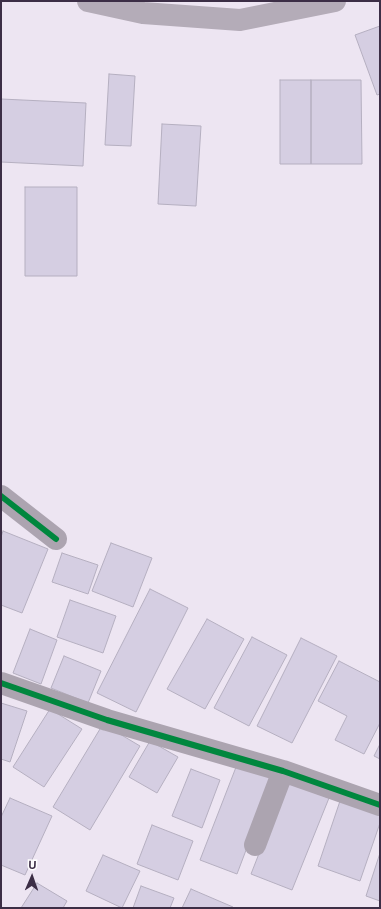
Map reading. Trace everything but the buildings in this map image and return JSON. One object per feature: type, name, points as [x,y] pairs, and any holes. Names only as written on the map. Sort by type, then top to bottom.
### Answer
[{"type":"highway","points":[[88,1],[143,13],[240,20],[335,1]]},
{"type":"street","points":[[1,496],[56,539]]},
{"type":"street","points":[[1,683],[107,720],[283,771],[380,805]]},
{"type":"street","points":[[255,845],[283,771]]},
{"type":"cycle path","points":[[1,496],[56,539]]},
{"type":"cycle path","points":[[1,683],[107,720],[283,771],[380,805]]}]
